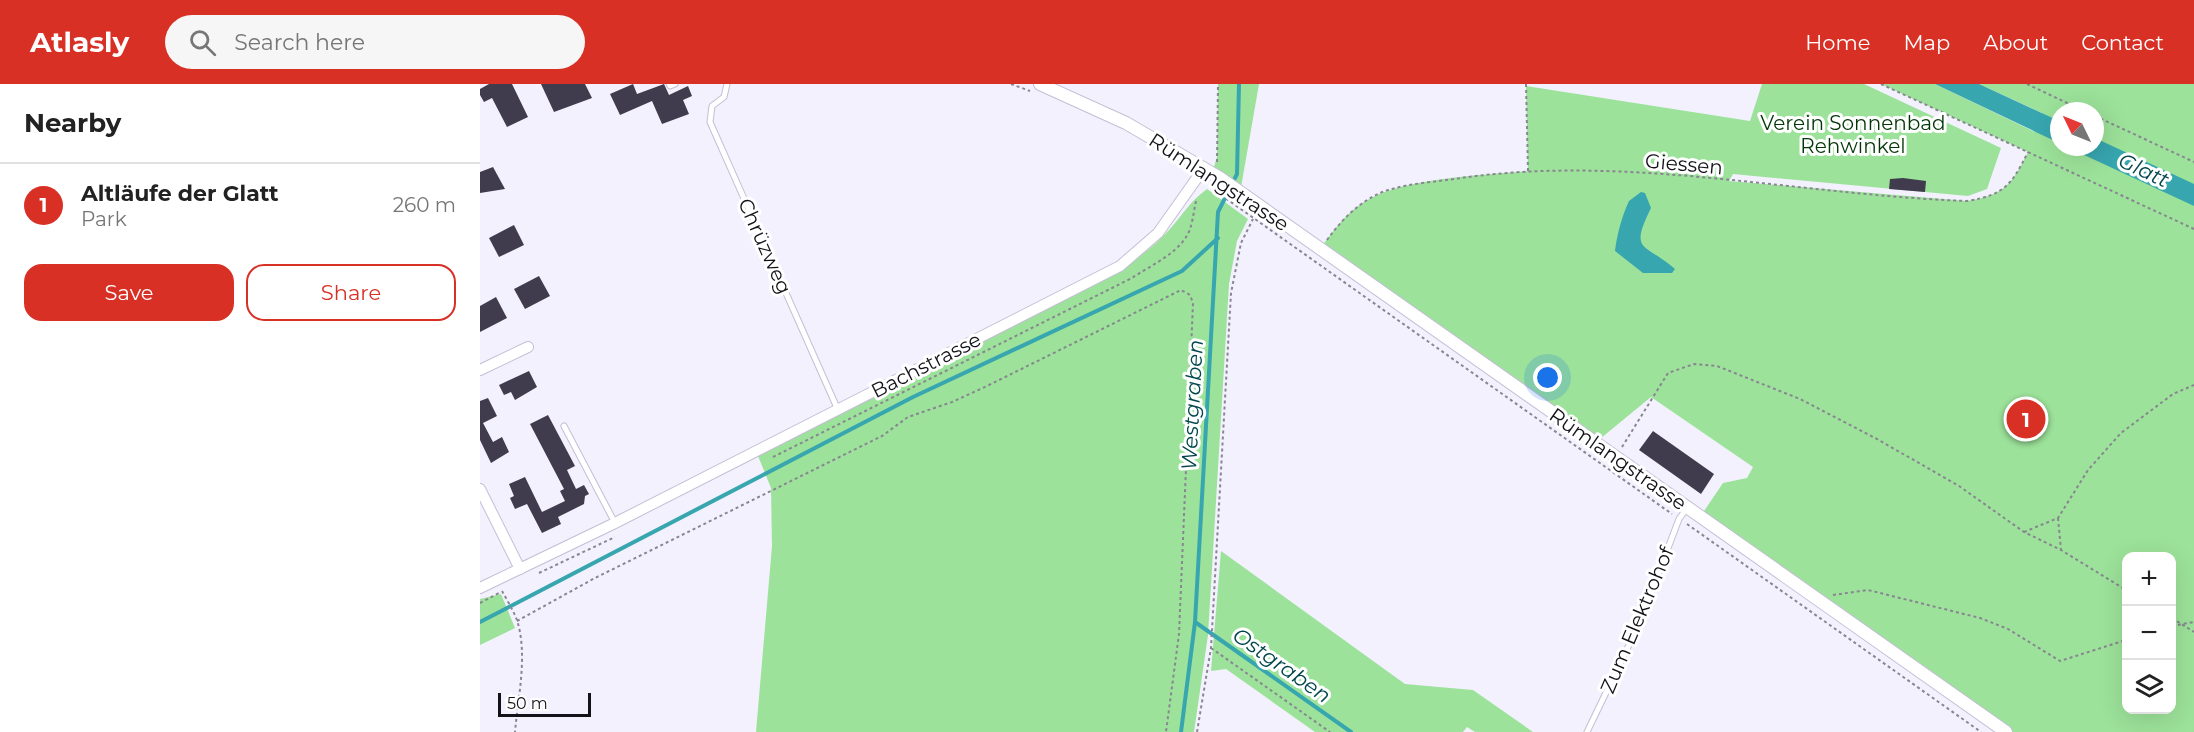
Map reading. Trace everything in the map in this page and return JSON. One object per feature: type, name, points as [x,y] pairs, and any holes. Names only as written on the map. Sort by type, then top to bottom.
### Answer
[{"type":"street","name":"Rümlangstrasse","points":[[1040,84],[1126,123],[1212,173],[2007,732]]},
{"type":"street","name":"Bachstrasse","points":[[480,588],[615,523],[1120,266],[1158,233],[1212,173]]},
{"type":"street","points":[[480,370],[528,347]]},
{"type":"street","points":[[480,489],[520,569]]},
{"type":"lane","points":[[669,84],[670,86],[675,84]]},
{"type":"lane","name":"Chrüzweg","points":[[727,84],[724,97],[712,106],[710,122],[838,410]]},
{"type":"lane","points":[[564,426],[615,523]]},
{"type":"lane","name":"Zum Elektrohof","points":[[1587,732],[1640,622],[1679,519],[1687,508]]},
{"type":"path","points":[[1212,173],[1217,157],[1218,84]]},
{"type":"path","points":[[1526,84],[1528,171]]},
{"type":"path","points":[[1881,84],[2194,229]]},
{"type":"path","points":[[2027,84],[2065,102]]},
{"type":"path","points":[[2104,120],[2194,162]]},
{"type":"path","name":"Giessen","points":[[1330,235],[1364,201],[1385,191],[1417,184],[1528,171],[1633,173],[1967,201],[1990,197],[2013,182],[2028,152]]},
{"type":"path","points":[[1215,191],[1980,732]]},
{"type":"path","points":[[1197,732],[1211,648],[1231,293],[1241,243],[1261,208]]},
{"type":"path","points":[[517,621],[595,578],[882,436],[908,417],[952,402],[989,385],[1181,290],[1190,295],[1193,303],[1179,634],[1166,732]]},
{"type":"path","points":[[1616,458],[1668,373],[1694,363],[1717,366],[1800,399],[1877,438],[1959,486],[2024,532],[2061,550],[2122,587]]},
{"type":"path","points":[[2024,532],[2058,518],[2088,470],[2121,433],[2173,394],[2194,384]]},
{"type":"path","points":[[2058,518],[2061,550]]},
{"type":"path","points":[[497,580],[517,621],[521,657],[515,732]]},
{"type":"path","points":[[1815,597],[1868,590],[1897,596],[1999,626],[2060,661],[2122,641]]},
{"type":"path","points":[[2176,621],[2194,632]]},
{"type":"path","points":[[2176,625],[2194,622]]},
{"type":"path","points":[[1211,648],[1330,732]]},
{"type":"green space","points":[[1218,84],[1259,84],[1240,193],[1212,173],[1217,157]]},
{"type":"green space","name":"Verein Sonnenbad Rehwinkel","points":[[1762,84],[1864,84],[2001,148],[1987,189],[1968,196],[1733,174],[1729,181],[1967,201],[1990,195],[2006,186],[2028,152],[1881,84],[1935,84],[2035,132],[2042,113],[1979,84],[2194,84],[2194,732],[2006,732],[1700,517],[1723,483],[1747,478],[1753,467],[1651,397],[1595,443],[1320,249],[1345,217],[1364,202],[1380,194],[1443,179],[1528,171],[1526,86],[1750,121]]},
{"type":"green space","points":[[1207,189],[1248,219],[1237,241],[1229,284],[1208,635],[1194,732],[756,732],[772,546],[771,488],[758,456],[1114,275],[1156,243]]},
{"type":"green space","points":[[1221,551],[1405,684],[1473,690],[1533,732],[1475,732],[1467,727],[1463,732],[1315,732],[1226,669],[1211,671]]},
{"type":"green space","points":[[501,594],[515,628],[480,645],[480,599]]},
{"type":"water","points":[[1935,84],[1979,84],[2050,117],[2050,139]]},
{"type":"water","name":"Glatt","points":[[2104,142],[2194,184],[2194,206],[2086,156],[2104,156]]},
{"type":"water","points":[[1641,192],[1645,193],[1651,208],[1644,223],[1641,241],[1644,246],[1675,269],[1672,273],[1643,273],[1615,251],[1620,225],[1629,201]]},
{"type":"building","points":[[489,84],[512,84],[528,117],[507,127],[492,98],[484,102],[480,95],[480,89]]},
{"type":"building","points":[[541,84],[585,84],[592,98],[554,112]]},
{"type":"building","points":[[633,84],[637,94],[664,84],[669,95],[688,86],[692,96],[683,100],[689,114],[662,124],[652,101],[620,115],[610,94]]},
{"type":"building","points":[[493,167],[505,189],[480,193],[480,172]]},
{"type":"building","points":[[1890,179],[1926,181],[1925,192],[1889,189]]},
{"type":"building","points":[[514,225],[524,245],[499,257],[489,238]]},
{"type":"building","points":[[539,276],[550,296],[525,309],[514,289]]},
{"type":"building","points":[[496,297],[507,318],[480,332],[480,306]]},
{"type":"building","points":[[529,371],[537,387],[515,400],[511,392],[504,395],[499,385]]},
{"type":"building","points":[[488,398],[497,416],[483,423],[493,442],[502,437],[509,452],[491,463],[480,440],[480,401]]},
{"type":"building","points":[[548,415],[575,466],[567,470],[576,489],[584,485],[589,494],[585,496],[584,504],[558,517],[561,524],[542,533],[527,504],[515,509],[510,498],[514,496],[509,484],[525,477],[542,512],[565,501],[560,491],[564,489],[530,424]]},
{"type":"building","points":[[1653,431],[1714,474],[1701,494],[1639,450]]},
{"type":"waterway","name":"Westgraben","points":[[1181,732],[1195,622],[1218,212],[1237,174],[1239,84]]},
{"type":"waterway","points":[[480,622],[913,397],[1182,271],[1218,238]]},
{"type":"waterway","name":"Ostgraben","points":[[1195,622],[1351,732]]},
{"type":"place","name":"Altläufe der Glatt","points":[[2026,419]]}]
